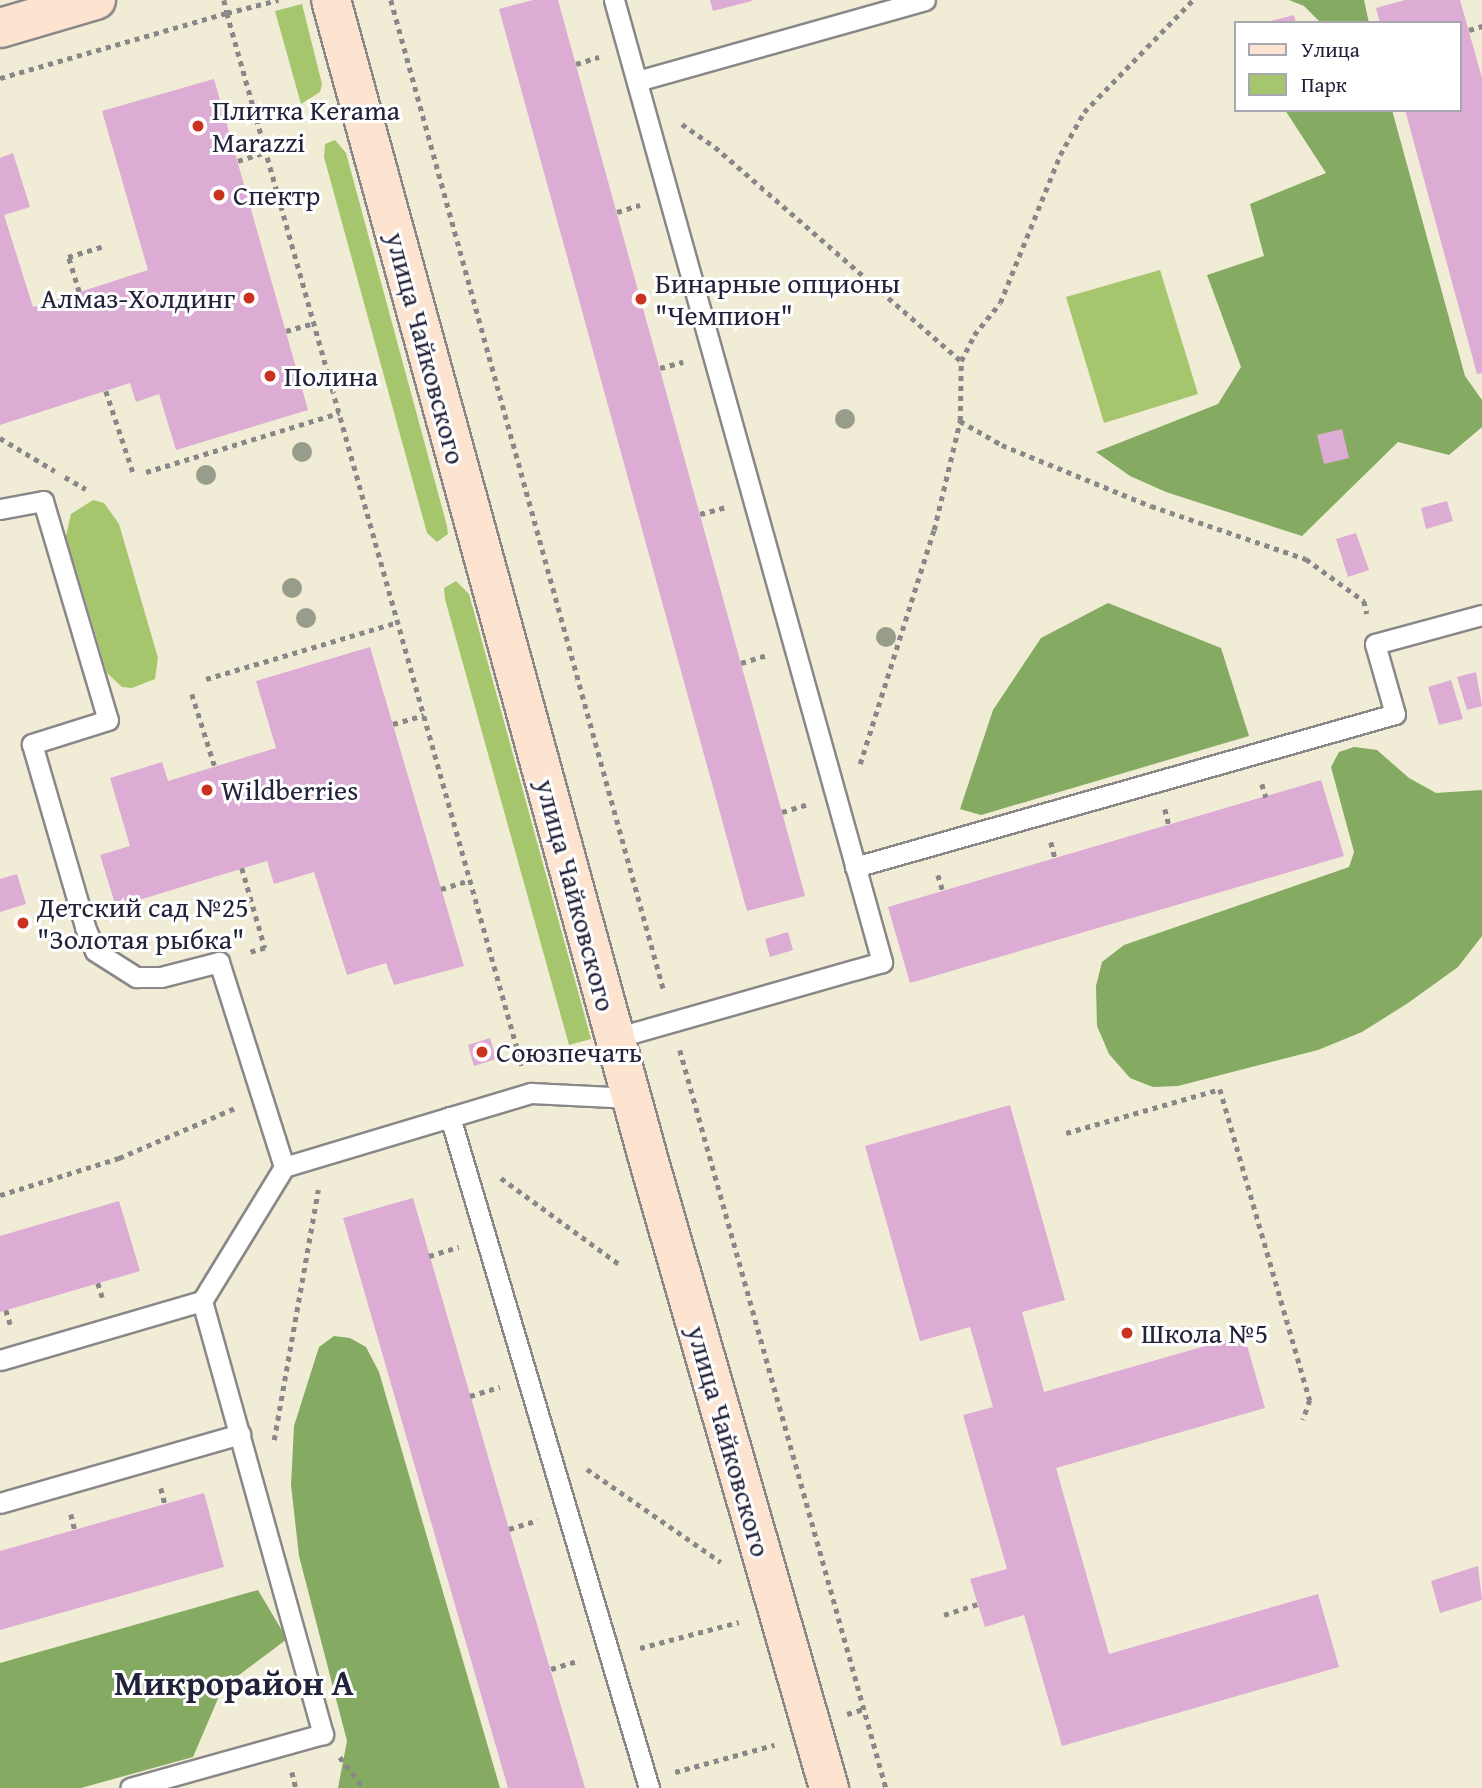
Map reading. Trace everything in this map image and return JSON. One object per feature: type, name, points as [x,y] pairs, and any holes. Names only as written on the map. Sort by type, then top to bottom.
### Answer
[{"type":"main road","points":[[0,27],[96,0]]},
{"type":"main road","name":"улица Чайковского","points":[[331,0],[615,1038],[829,1788]]},
{"type":"lane","points":[[614,0],[882,962],[615,1038]]},
{"type":"lane","points":[[639,89],[925,0]]},
{"type":"lane","points":[[0,509],[43,501],[108,720],[32,744],[95,951],[113,966],[136,977],[161,977],[219,962],[284,1167]]},
{"type":"lane","points":[[855,867],[1395,714],[1375,644],[1482,615]]},
{"type":"lane","points":[[0,1360],[202,1301],[284,1167],[531,1093],[632,1098]]},
{"type":"lane","points":[[450,1117],[648,1784]]},
{"type":"lane","points":[[130,1788],[323,1734],[202,1301]]},
{"type":"lane","points":[[0,1503],[240,1434]]},
{"type":"path","points":[[224,0],[523,1068],[510,1071]]},
{"type":"path","points":[[0,78],[278,0]]},
{"type":"path","points":[[391,0],[672,1023],[886,1788]]},
{"type":"path","points":[[842,821],[934,530],[960,421],[961,361],[974,335],[1000,303],[1060,155],[1084,112],[1193,0]]},
{"type":"path","points":[[1469,30],[1482,26]]},
{"type":"path","points":[[639,89],[715,147],[961,361]]},
{"type":"path","points":[[238,161],[266,152]]},
{"type":"path","points":[[79,292],[68,257],[105,246]]},
{"type":"path","points":[[286,331],[314,323]]},
{"type":"path","points":[[106,391],[134,475]]},
{"type":"path","points":[[146,472],[339,413]]},
{"type":"path","points":[[960,421],[1002,444],[1152,506],[1306,559],[1364,601],[1375,644]]},
{"type":"path","points":[[0,438],[86,489]]},
{"type":"path","points":[[206,679],[398,622]]},
{"type":"path","points":[[192,694],[215,767]]},
{"type":"path","points":[[393,724],[424,715]]},
{"type":"path","points":[[242,869],[257,919]]},
{"type":"path","points":[[441,889],[470,880]]},
{"type":"path","points":[[1066,1133],[1220,1089],[1310,1399],[1303,1420]]},
{"type":"path","points":[[0,1195],[120,1158],[261,1097]]},
{"type":"path","points":[[459,1147],[620,1264]]},
{"type":"path","points":[[273,1442],[324,1155]]},
{"type":"path","points":[[545,1440],[728,1566]]},
{"type":"path","points":[[944,1615],[977,1604]]},
{"type":"path","points":[[610,1656],[744,1620]]},
{"type":"path","points":[[648,1784],[779,1744]]},
{"type":"green space","points":[[1289,0],[1364,0],[1369,21],[1319,21],[1304,6]]},
{"type":"green space","points":[[302,4],[322,84],[320,92],[301,104],[275,11]]},
{"type":"green space","points":[[1286,112],[1393,112],[1465,376],[1482,400],[1482,427],[1449,455],[1398,442],[1302,536],[1166,492],[1130,476],[1096,452],[1218,404],[1241,367],[1207,275],[1264,256],[1250,204],[1326,173]]},
{"type":"green space","points":[[335,140],[346,153],[447,526],[448,534],[437,542],[427,533],[324,157],[325,144]]},
{"type":"green space","points":[[1160,270],[1198,394],[1104,423],[1066,297]]},
{"type":"green space","points":[[93,500],[104,503],[119,524],[158,658],[155,679],[132,688],[122,687],[107,673],[66,536],[71,514]]},
{"type":"green space","points":[[456,581],[469,594],[591,1039],[569,1045],[445,599],[444,588]]},
{"type":"green space","points":[[1108,603],[1221,648],[1249,736],[981,815],[960,809],[993,710],[1041,638]]},
{"type":"green space","points":[[1354,747],[1377,750],[1409,778],[1436,793],[1482,790],[1482,936],[1458,967],[1408,1003],[1362,1032],[1318,1050],[1178,1086],[1153,1087],[1130,1078],[1109,1054],[1097,1026],[1096,986],[1102,962],[1124,945],[1349,867],[1354,852],[1331,767],[1339,752]]},
{"type":"green space","points":[[334,1336],[350,1338],[366,1347],[379,1372],[500,1788],[338,1788],[347,1741],[299,1556],[291,1485],[294,1426],[319,1347]]},
{"type":"green space","points":[[258,1590],[287,1639],[223,1687],[193,1757],[81,1788],[0,1788],[0,1663]]},
{"type":"building","points":[[533,0],[558,0],[805,896],[747,911],[499,9]]},
{"type":"building","points":[[710,0],[751,0],[752,1],[713,11]]},
{"type":"building","points":[[1405,0],[1460,0],[1482,78],[1482,373],[1477,374],[1406,112],[1461,112],[1461,21],[1379,21],[1376,8]]},
{"type":"building","points":[[1294,15],[1296,21],[1271,21]]},
{"type":"building","points":[[214,79],[308,410],[176,450],[159,394],[136,402],[130,383],[0,425],[0,158],[13,153],[30,207],[4,215],[33,307],[148,270],[102,111]]},
{"type":"building","points":[[1342,429],[1349,458],[1324,464],[1317,435]]},
{"type":"building","points":[[1447,501],[1453,521],[1426,529],[1421,508]]},
{"type":"building","points":[[1356,533],[1369,570],[1348,577],[1336,539]]},
{"type":"building","points":[[370,647],[464,966],[394,985],[386,963],[347,975],[314,872],[274,884],[267,861],[116,907],[100,855],[130,846],[110,778],[162,762],[168,781],[276,748],[256,681]]},
{"type":"building","points":[[1476,672],[1482,706],[1467,710],[1457,677]]},
{"type":"building","points":[[1451,680],[1463,719],[1439,725],[1428,687]]},
{"type":"building","points":[[1321,780],[1344,856],[910,983],[888,907]]},
{"type":"building","points":[[17,874],[26,904],[0,912],[0,879]]},
{"type":"building","points":[[788,932],[793,950],[770,957],[765,939]]},
{"type":"building","name":"Союзпечать","points":[[490,1038],[496,1059],[474,1066],[468,1045]]},
{"type":"building","points":[[1010,1105],[1065,1300],[1022,1312],[1044,1392],[1244,1335],[1265,1408],[1056,1468],[1109,1654],[1318,1594],[1339,1667],[1062,1746],[1024,1615],[985,1627],[970,1579],[1007,1569],[963,1415],[993,1407],[970,1327],[920,1341],[865,1146]]},
{"type":"building","points":[[413,1198],[585,1788],[508,1788],[343,1218]]},
{"type":"building","points":[[119,1201],[140,1271],[0,1312],[0,1236]]},
{"type":"building","points":[[204,1493],[224,1567],[0,1630],[0,1551]]},
{"type":"building","points":[[1478,1566],[1482,1600],[1440,1613],[1431,1581]]},
{"type":"place","name":"Плитка Kerama Marazzi","points":[[198,126]]},
{"type":"place","name":"Спектр","points":[[219,195]]},
{"type":"place","name":"Алмаз-Холдинг","points":[[249,298]]},
{"type":"place","name":"Бинарные опционы \"Чемпион\"","points":[[641,299]]},
{"type":"place","name":"Полина","points":[[270,376]]},
{"type":"place","name":"Wildberries","points":[[207,790]]},
{"type":"place","name":"Детский сад №25 \"Золотая рыбка\"","points":[[23,923]]},
{"type":"place","name":"Союзпечать","points":[[482,1052]]},
{"type":"place","name":"Школа №5","points":[[1127,1333]]},
{"type":"district","name":"Микрорайон А","points":[[234,1683]]}]
